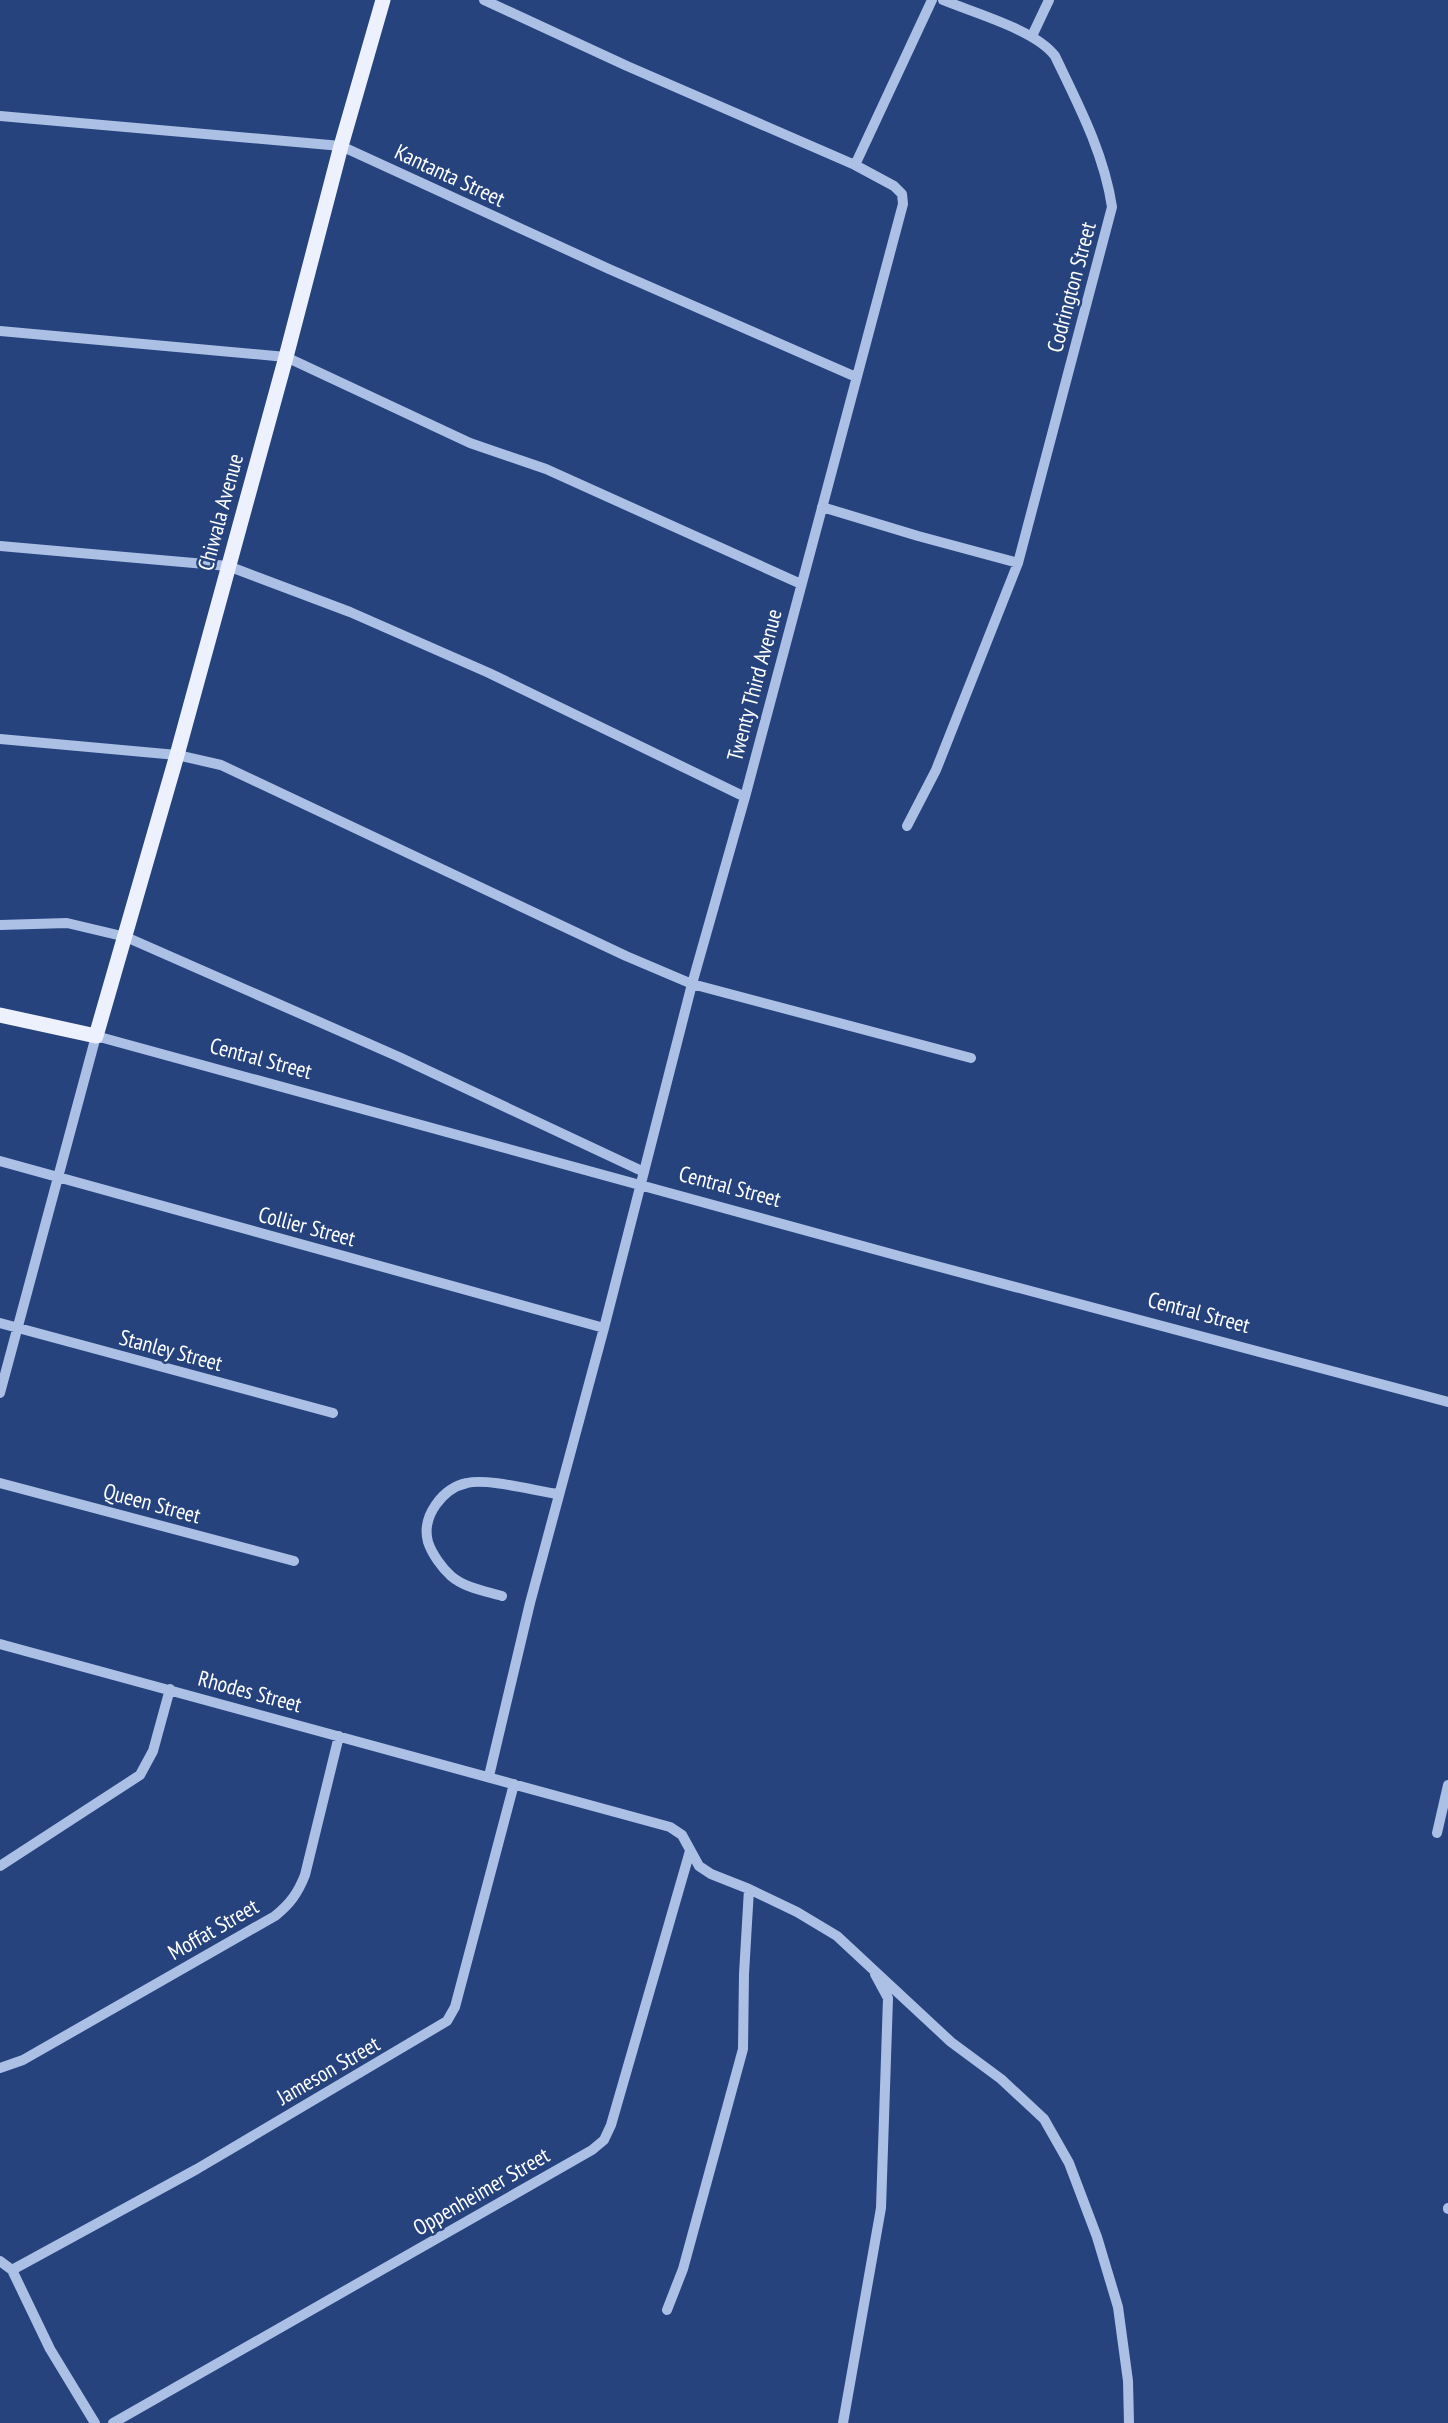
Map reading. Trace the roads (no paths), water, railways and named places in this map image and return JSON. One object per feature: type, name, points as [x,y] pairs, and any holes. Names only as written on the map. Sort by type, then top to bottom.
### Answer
[{"type":"main road","name":"Chiwala Avenue","points":[[96,1036],[177,755],[382,0]]},
{"type":"main road","name":"Central Street","points":[[0,1015],[96,1036]]},
{"type":"street","points":[[484,0],[627,66],[855,165],[932,0]]},
{"type":"street","name":"Codrington Street","points":[[907,826],[936,770],[1018,563],[1112,207],[1110,191],[1090,129],[1055,56],[1047,46],[1032,36],[943,0]]},
{"type":"street","points":[[1032,36],[1049,0]]},
{"type":"street","name":"Kantanta Street","points":[[0,116],[341,146],[609,269],[856,377]]},
{"type":"street","name":"Twenty Third Avenue","points":[[489,1776],[558,1494],[642,1185],[692,984],[745,797],[903,204],[902,194],[894,186],[855,165]]},
{"type":"street","points":[[0,331],[286,357],[470,443],[546,469],[801,584]]},
{"type":"street","points":[[822,507],[1018,563]]},
{"type":"street","points":[[0,546],[228,566],[350,612],[489,674],[745,797]]},
{"type":"street","points":[[0,738],[177,755],[221,765],[626,956],[692,984],[971,1058]]},
{"type":"street","points":[[0,925],[67,923],[126,937],[399,1056],[644,1172]]},
{"type":"street","points":[[0,1393],[96,1036]]},
{"type":"street","name":"Central Street","points":[[96,1036],[910,1259],[1448,1402]]},
{"type":"street","name":"Collier Street","points":[[0,1161],[604,1328]]},
{"type":"street","name":"Stanley Street","points":[[0,1323],[333,1413]]},
{"type":"street","points":[[502,1596],[462,1583],[443,1566],[428,1541],[427,1528],[434,1507],[452,1489],[471,1482],[558,1494]]},
{"type":"street","name":"Queen Street","points":[[0,1483],[294,1562]]},
{"type":"street","name":"Rhodes Street","points":[[0,1644],[670,1827],[682,1835],[699,1866],[711,1874],[797,1912],[837,1936],[951,2042],[1020,2096],[1044,2119],[1060,2145],[1097,2237],[1118,2307],[1128,2381],[1129,2423]]},
{"type":"street","points":[[0,1866],[140,1775],[153,1751],[170,1689]]},
{"type":"street","name":"Moffat Street","points":[[0,2068],[23,2060],[275,1916],[285,1908],[299,1889],[305,1875],[339,1736]]},
{"type":"street","name":"Jameson Street","points":[[12,2270],[197,2169],[447,2021],[456,2007],[514,1784]]},
{"type":"street","points":[[1437,1833],[1448,1785]]},
{"type":"street","name":"Oppenheimer Street","points":[[113,2423],[592,2150],[604,2140],[611,2125],[690,1851]]},
{"type":"street","points":[[667,2310],[683,2269],[720,2126],[743,2049],[744,1974],[749,1889]]},
{"type":"street","points":[[843,2423],[882,2208],[888,1998],[869,1964]]},
{"type":"street","points":[[0,2260],[12,2270],[50,2349],[95,2423]]}]
